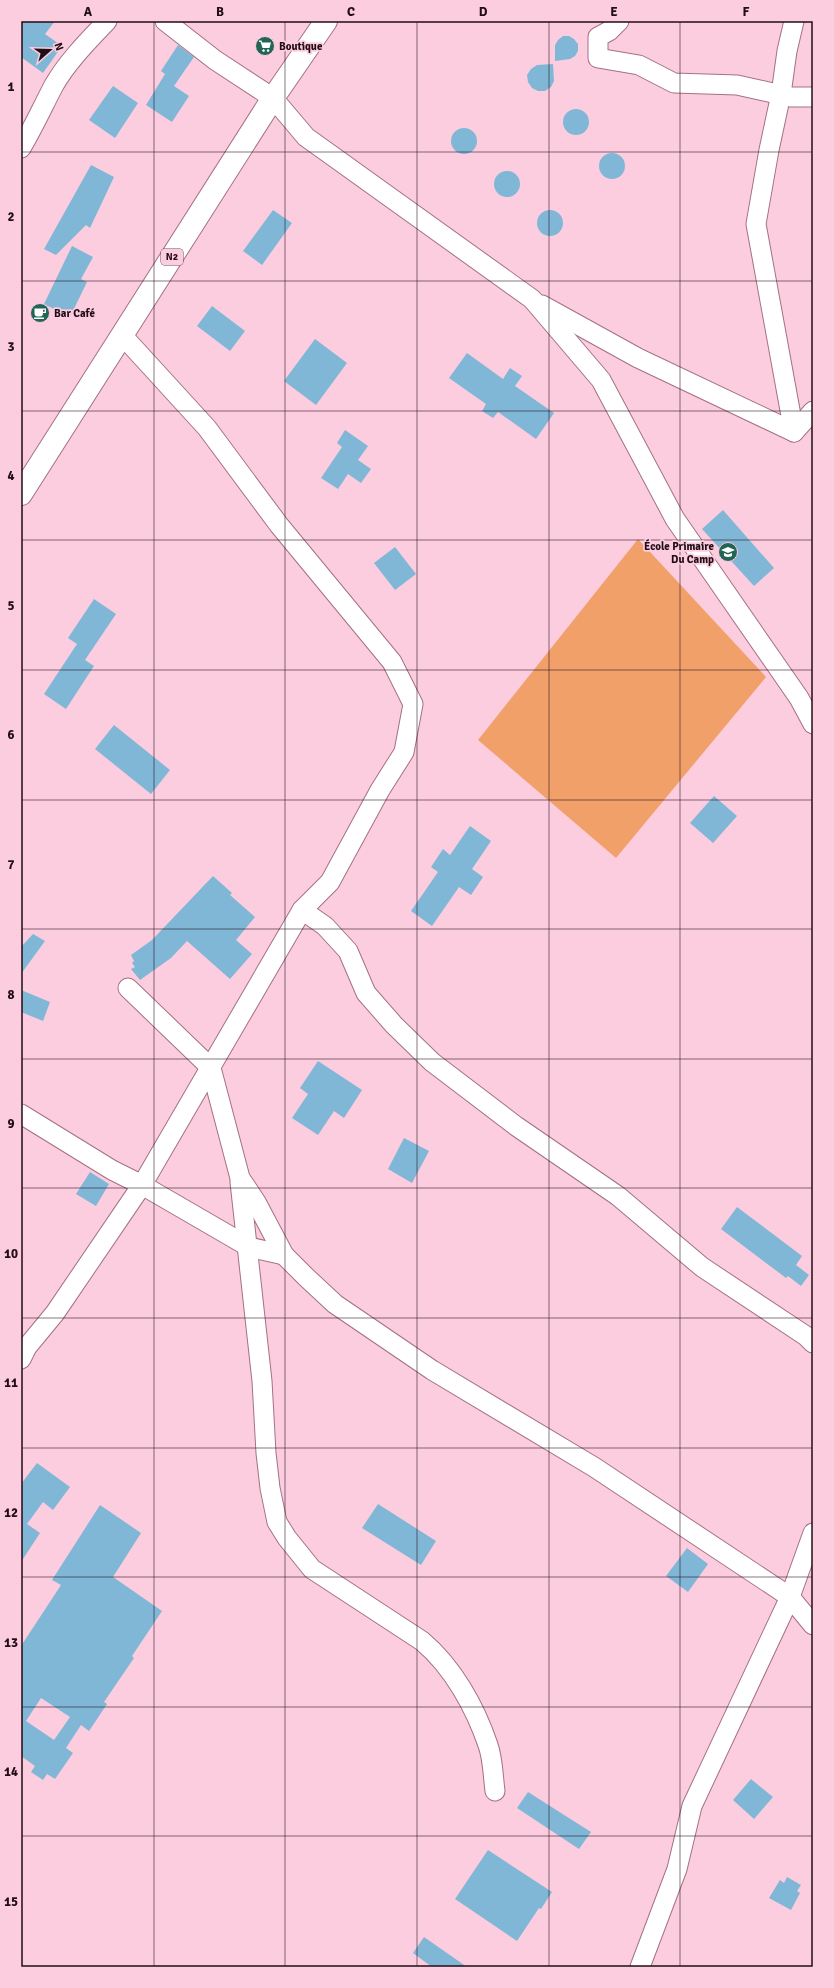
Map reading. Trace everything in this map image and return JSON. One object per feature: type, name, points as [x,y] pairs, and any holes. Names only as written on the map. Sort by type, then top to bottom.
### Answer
[{"type":"highway","name":"N2","points":[[21,494],[273,98],[326,21]]},
{"type":"street","points":[[21,148],[55,84],[78,52],[107,21]]},
{"type":"street","points":[[164,21],[215,60],[273,98],[306,138],[532,299],[638,358],[794,432]]},
{"type":"street","points":[[620,21],[598,37],[598,58],[639,65],[674,83],[737,85],[791,97],[813,98]]},
{"type":"street","points":[[794,21],[787,51],[781,94],[769,150],[756,224],[794,432]]},
{"type":"street","points":[[532,299],[601,380],[675,519],[799,698],[813,724]]},
{"type":"street","points":[[21,1359],[27,1347],[59,1307],[142,1185],[302,910],[330,882],[380,790],[404,752],[412,704],[392,662],[279,525],[207,428],[122,335]]},
{"type":"street","points":[[794,432],[813,411]]},
{"type":"street","points":[[302,910],[325,926],[348,951],[366,993],[394,1025],[432,1062],[516,1126],[618,1196],[702,1267],[806,1336],[813,1343]]},
{"type":"street","points":[[128,988],[211,1068],[240,1178],[249,1247],[262,1381],[266,1453],[270,1488],[278,1522],[287,1538],[312,1569],[422,1640],[436,1653],[454,1677],[478,1720],[488,1746],[495,1791]]},
{"type":"street","points":[[21,1114],[112,1170],[142,1185],[249,1247],[284,1255]]},
{"type":"street","points":[[240,1178],[256,1202],[284,1255],[335,1304],[432,1370],[594,1467],[790,1597],[813,1625]]},
{"type":"street","points":[[640,1967],[677,1869],[692,1806],[790,1597],[813,1533]]},
{"type":"shaded area","points":[[638,539],[766,677],[616,858],[478,740]]},
{"type":"building","points":[[21,21],[55,21],[45,34],[62,46],[43,73],[21,57]]},
{"type":"building","points":[[563,36],[569,36],[574,39],[578,44],[578,51],[575,56],[570,59],[555,61],[555,45]]},
{"type":"building","points":[[178,45],[194,57],[174,86],[189,96],[172,122],[146,105],[165,74],[161,71]]},
{"type":"building","points":[[553,64],[554,81],[551,87],[545,91],[538,91],[532,88],[528,82],[527,75],[531,69],[537,65]]},
{"type":"building","points":[[113,86],[138,103],[115,138],[89,120]]},
{"type":"building","points":[[576,109],[585,113],[589,122],[585,131],[576,135],[567,131],[563,122],[567,113]]},
{"type":"building","points":[[464,128],[473,132],[477,141],[473,150],[464,154],[455,150],[451,141],[455,132]]},
{"type":"building","points":[[612,153],[621,157],[625,166],[621,175],[612,179],[603,175],[599,166],[603,157]]},
{"type":"building","points":[[91,165],[114,177],[90,228],[86,225],[56,255],[44,249]]},
{"type":"building","points":[[507,171],[516,175],[520,184],[516,193],[507,197],[498,193],[494,184],[498,175]]},
{"type":"building","points":[[273,210],[292,223],[262,265],[243,251]]},
{"type":"building","points":[[550,210],[559,214],[563,223],[559,232],[550,236],[541,232],[537,223],[541,214]]},
{"type":"building","points":[[72,246],[93,257],[81,279],[87,282],[70,317],[44,304]]},
{"type":"building","points":[[212,306],[245,331],[230,351],[197,326]]},
{"type":"building","points":[[315,339],[347,363],[316,405],[284,381]]},
{"type":"building","points":[[467,353],[503,379],[510,368],[522,376],[515,386],[554,413],[536,439],[498,412],[493,418],[482,411],[486,404],[449,378]]},
{"type":"building","points":[[345,430],[368,446],[358,460],[371,469],[361,483],[348,474],[338,489],[321,478],[342,447],[337,443]]},
{"type":"building","points":[[723,510],[774,568],[754,586],[702,529]]},
{"type":"building","points":[[395,547],[416,574],[395,590],[374,563]]},
{"type":"building","points":[[94,599],[116,614],[85,660],[94,666],[66,709],[44,694],[77,644],[68,638]]},
{"type":"building","points":[[114,725],[170,770],[151,794],[95,749]]},
{"type":"building","points":[[714,796],[737,816],[713,843],[690,823]]},
{"type":"building","points":[[470,826],[491,841],[472,869],[483,877],[471,895],[459,887],[432,926],[411,911],[438,872],[431,867],[443,849],[450,855]]},
{"type":"building","points":[[213,876],[232,893],[230,895],[255,917],[236,940],[252,954],[230,979],[187,941],[171,958],[140,980],[131,969],[135,967],[132,963],[134,961],[131,955],[152,940]]},
{"type":"building","points":[[33,934],[45,941],[21,974],[21,947]]},
{"type":"building","points":[[21,990],[50,1002],[43,1021],[21,1012]]},
{"type":"building","points":[[318,1061],[362,1090],[344,1118],[334,1111],[318,1135],[292,1118],[308,1094],[300,1088]]},
{"type":"building","points":[[404,1138],[429,1151],[412,1183],[388,1169]]},
{"type":"building","points":[[90,1172],[109,1184],[96,1206],[76,1194]]},
{"type":"building","points":[[737,1207],[802,1256],[796,1265],[809,1275],[801,1286],[788,1276],[786,1278],[721,1229]]},
{"type":"building","points":[[37,1463],[70,1487],[53,1510],[43,1502],[27,1524],[40,1533],[21,1562],[21,1484]]},
{"type":"building","points":[[378,1504],[436,1541],[421,1565],[362,1528]]},
{"type":"building","points":[[100,1505],[141,1533],[113,1577],[162,1611],[132,1656],[134,1658],[104,1702],[107,1704],[89,1731],[81,1725],[66,1748],[73,1753],[55,1779],[47,1774],[43,1780],[31,1772],[35,1766],[21,1756],[21,1646],[61,1585],[52,1580]],"holes":[[[41,1698],[70,1717],[54,1740],[26,1721]]]},
{"type":"building","points":[[687,1548],[708,1564],[688,1592],[666,1576]]},
{"type":"building","points":[[751,1779],[773,1797],[754,1819],[733,1800]]},
{"type":"building","points":[[528,1792],[591,1832],[579,1849],[517,1808]]},
{"type":"building","points":[[488,1850],[552,1892],[541,1909],[539,1908],[517,1941],[455,1899]]},
{"type":"building","points":[[787,1877],[801,1885],[797,1891],[800,1893],[791,1910],[769,1898],[780,1880],[784,1883]]},
{"type":"building","points":[[424,1937],[467,1967],[432,1967],[413,1953]]},
{"type":"place","name":"Boutique","points":[[265,46]]},
{"type":"place","name":"Bar Café","points":[[40,313]]},
{"type":"place","name":"École Primaire Du Camp","points":[[728,552]]}]
